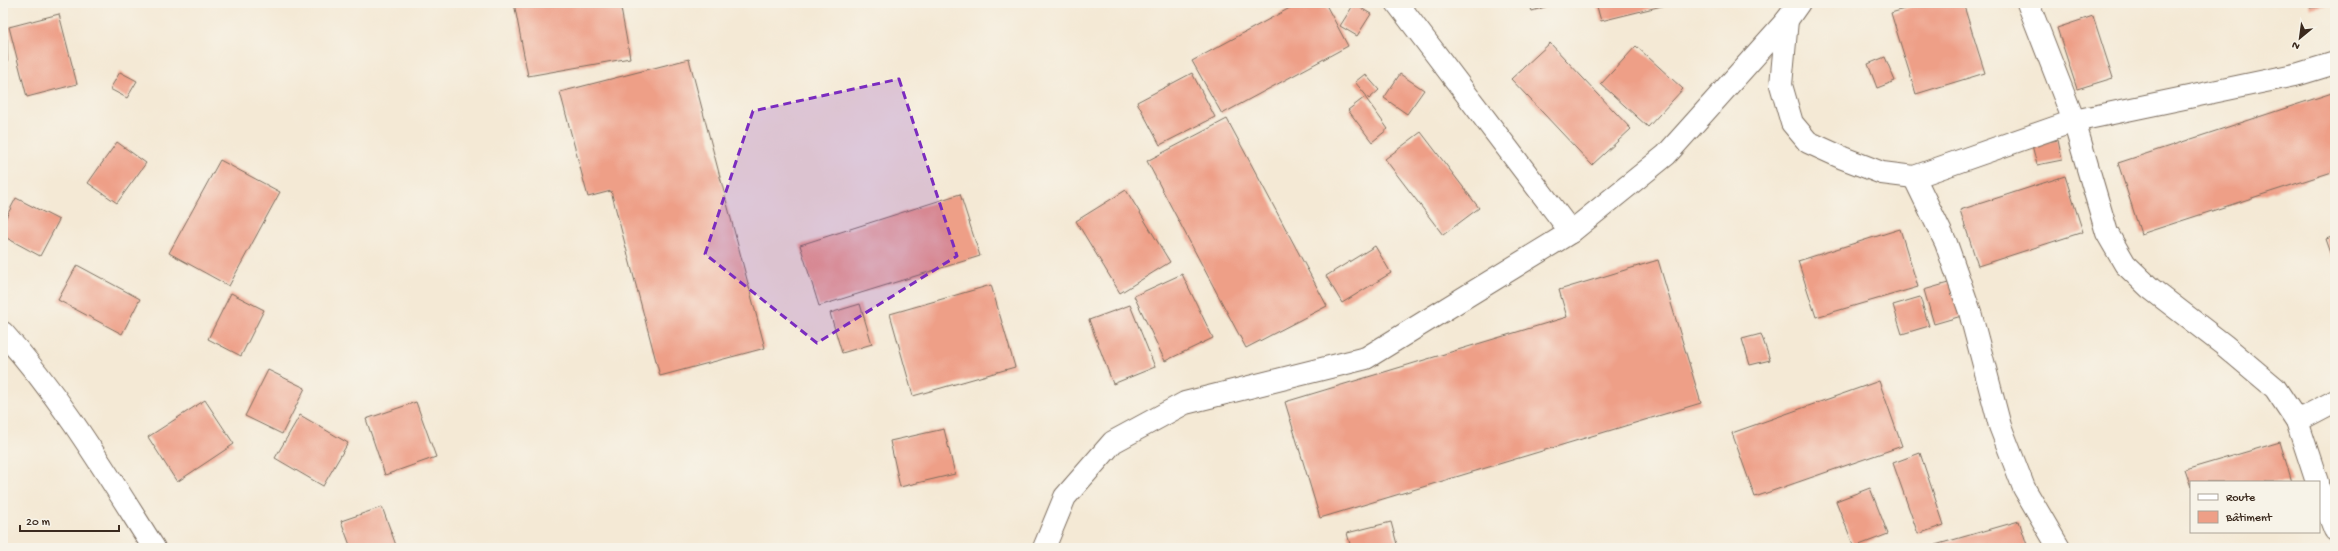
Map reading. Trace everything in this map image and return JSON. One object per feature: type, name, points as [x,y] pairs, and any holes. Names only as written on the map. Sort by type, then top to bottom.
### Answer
[{"type":"street","points":[[1397,3],[1571,232]]},
{"type":"street","points":[[2028,3],[2074,121],[2107,233],[2125,264],[2150,288],[2224,345],[2275,388],[2297,421],[2317,481]]},
{"type":"street","points":[[1044,548],[1065,497],[1113,442],[1185,403],[1366,358],[1571,232],[1666,155],[1793,12]]},
{"type":"street","points":[[1793,12],[1781,85],[1792,123],[1808,142],[1843,158],[1882,173],[1914,177],[2074,121],[2268,80],[2335,63]]},
{"type":"street","points":[[1914,177],[1946,243],[1970,312],[2000,426],[2024,488],[2059,548]]},
{"type":"street","points":[[3,333],[25,357],[89,445],[154,548]]},
{"type":"street","points":[[2297,421],[2335,401]]},
{"type":"street","points":[[2320,492],[2335,530]]},
{"type":"highlighted area","points":[[899,79],[957,256],[817,343],[705,254],[753,111]]},
{"type":"building","points":[[514,3],[620,3],[630,58],[528,76]]},
{"type":"building","points":[[1299,3],[1325,3],[1348,46],[1222,114],[1192,61]]},
{"type":"building","points":[[1529,3],[1558,3],[1532,11]]},
{"type":"building","points":[[1596,3],[1670,3],[1670,4],[1601,21]]},
{"type":"building","points":[[1924,3],[1963,3],[1985,73],[1916,94],[1891,13]]},
{"type":"building","points":[[2309,3],[2335,3],[2335,4],[2310,8]]},
{"type":"building","points":[[1354,4],[1371,14],[1357,36],[1340,26]]},
{"type":"building","points":[[59,14],[77,84],[27,97],[9,27]]},
{"type":"building","points":[[2093,16],[2113,78],[2077,89],[2057,28]]},
{"type":"building","points":[[3,39],[7,39],[8,90],[3,90]]},
{"type":"building","points":[[1550,43],[1631,129],[1592,165],[1511,79]]},
{"type":"building","points":[[1636,46],[1683,89],[1648,127],[1601,84]]},
{"type":"building","points":[[1885,57],[1895,81],[1877,88],[1868,64]]},
{"type":"building","points":[[689,59],[765,348],[660,376],[611,191],[588,197],[560,92]]},
{"type":"building","points":[[120,72],[137,81],[127,98],[110,89]]},
{"type":"building","points":[[1192,73],[1215,117],[1160,145],[1137,102]]},
{"type":"building","points":[[1365,74],[1379,90],[1369,99],[1355,82]]},
{"type":"building","points":[[1400,74],[1424,90],[1407,114],[1384,98]]},
{"type":"building","points":[[2335,92],[2335,171],[2141,234],[2118,163]]},
{"type":"building","points":[[1365,97],[1388,129],[1372,142],[1348,110]]},
{"type":"building","points":[[1227,119],[1327,306],[1246,348],[1147,161]]},
{"type":"building","points":[[1421,132],[1479,208],[1443,235],[1385,159]]},
{"type":"building","points":[[2058,140],[2062,160],[2037,165],[2032,145]]},
{"type":"building","points":[[117,142],[146,163],[117,203],[88,183]]},
{"type":"building","points":[[220,160],[280,192],[229,286],[169,253]]},
{"type":"building","points":[[2065,176],[2083,232],[1978,266],[1960,210]]},
{"type":"building","points":[[1126,190],[1170,262],[1120,293],[1076,221]]},
{"type":"building","points":[[960,194],[980,256],[819,306],[800,245]]},
{"type":"building","points":[[16,198],[59,220],[40,256],[3,236],[3,223]]},
{"type":"building","points":[[1900,229],[1918,287],[1816,317],[1798,261]]},
{"type":"building","points":[[2335,236],[2335,255],[2332,256],[2326,239]]},
{"type":"building","points":[[1375,246],[1391,273],[1342,303],[1326,276]]},
{"type":"building","points":[[1658,260],[1701,403],[1320,518],[1285,402],[1567,317],[1559,290]]},
{"type":"building","points":[[77,265],[140,299],[122,334],[58,300]]},
{"type":"building","points":[[1182,274],[1213,338],[1165,361],[1134,296]]},
{"type":"building","points":[[1955,281],[1965,315],[1934,324],[1924,290]]},
{"type":"building","points":[[991,285],[1015,367],[913,396],[890,314]]},
{"type":"building","points":[[231,293],[264,310],[241,356],[208,339]]},
{"type":"building","points":[[1920,297],[1929,326],[1902,334],[1893,305]]},
{"type":"building","points":[[860,304],[872,344],[842,353],[830,313]]},
{"type":"building","points":[[1130,305],[1155,367],[1113,384],[1089,320]]},
{"type":"building","points":[[1761,334],[1770,360],[1750,365],[1742,339]]},
{"type":"building","points":[[268,370],[305,388],[282,434],[245,416]]},
{"type":"building","points":[[1879,381],[1902,446],[1755,497],[1732,433]]},
{"type":"building","points":[[205,400],[234,444],[177,482],[148,437]]},
{"type":"building","points":[[416,402],[436,457],[385,475],[366,419]]},
{"type":"building","points":[[300,415],[348,443],[323,486],[275,458]]},
{"type":"building","points":[[944,429],[955,474],[900,487],[890,441]]},
{"type":"building","points":[[2280,442],[2292,481],[2190,481],[2190,484],[2185,470]]},
{"type":"building","points":[[1920,453],[1944,525],[1918,534],[1893,463]]},
{"type":"building","points":[[1870,488],[1888,534],[1854,547],[1836,501]]},
{"type":"building","points":[[382,507],[397,548],[351,548],[341,521]]},
{"type":"building","points":[[2019,521],[2028,548],[1936,548],[1935,545]]},
{"type":"building","points":[[1391,522],[1398,548],[1351,548],[1347,533]]}]
